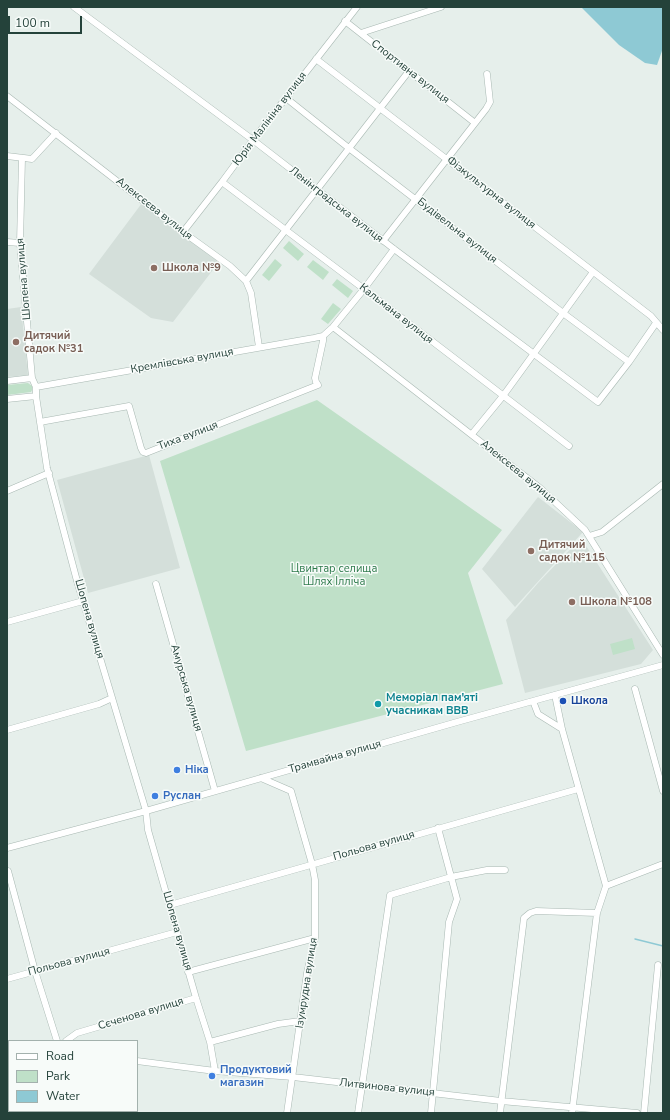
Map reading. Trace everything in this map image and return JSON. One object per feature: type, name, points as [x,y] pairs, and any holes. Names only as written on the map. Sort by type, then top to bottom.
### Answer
[{"type":"street","name":"Ленінградська вулиця","points":[[74,7],[253,140],[383,241],[598,402],[629,362]]},
{"type":"street","name":"Юрія Малініна вулиця","points":[[182,232],[357,7]]},
{"type":"street","points":[[361,33],[441,7]]},
{"type":"street","name":"Спортивна вулиця","points":[[345,21],[475,123]]},
{"type":"street","name":"Фiзкультурна вулиця","points":[[316,59],[651,316],[663,330]]},
{"type":"street","points":[[246,281],[350,149],[409,71]]},
{"type":"street","points":[[383,241],[486,109],[490,102],[487,74]]},
{"type":"street","name":"Алексєєва вулиця","points":[[7,96],[182,232],[230,266],[246,281],[251,293],[259,347]]},
{"type":"street","name":"Будівельна вулиця","points":[[286,98],[563,313],[629,362]]},
{"type":"street","points":[[7,156],[32,159],[56,133]]},
{"type":"street","name":"Шопена вулиця","points":[[22,158],[20,243],[32,378],[36,386],[36,396],[48,473],[83,601],[146,811],[148,830],[188,972],[210,1042],[214,1071]]},
{"type":"street","name":"Кальмана вулиця","points":[[222,182],[569,446]]},
{"type":"street","points":[[7,242],[20,243]]},
{"type":"street","points":[[325,335],[364,289],[394,249]]},
{"type":"street","points":[[472,434],[503,396],[593,272]]},
{"type":"street","points":[[629,362],[656,323]]},
{"type":"street","name":"Алексєєва вулиця","points":[[333,327],[540,488],[585,530],[663,655]]},
{"type":"street","name":"Кремлівська вулиця","points":[[36,386],[325,335]]},
{"type":"street","name":"Тиха вулиця","points":[[40,422],[130,406],[141,448],[143,452],[146,453],[318,385],[316,378],[325,335]]},
{"type":"street","points":[[7,381],[32,378]]},
{"type":"street","points":[[7,399],[36,396]]},
{"type":"street","points":[[7,491],[48,473]]},
{"type":"street","points":[[589,536],[602,532],[663,484]]},
{"type":"street","name":"Амурська вулиця","points":[[156,584],[216,791]]},
{"type":"street","points":[[7,622],[83,601]]},
{"type":"street","name":"Трамвайна вулиця","points":[[7,848],[146,811],[663,665]]},
{"type":"street","points":[[635,689],[663,791]]},
{"type":"street","points":[[555,695],[578,789],[606,886],[598,913],[573,1110]]},
{"type":"street","points":[[7,730],[99,704],[112,698]]},
{"type":"street","points":[[533,701],[538,714],[562,728]]},
{"type":"street","name":"Ізумрудна вулиця","points":[[262,778],[291,791],[312,864],[315,880],[315,938],[307,973],[287,1113]]},
{"type":"street","name":"Польова вулиця","points":[[170,905],[578,789]]},
{"type":"street","points":[[431,1113],[449,922],[457,899],[438,828]]},
{"type":"street","points":[[606,886],[663,864]]},
{"type":"street","points":[[358,1113],[390,895],[451,877],[487,870],[505,870]]},
{"type":"street","points":[[8,871],[35,971],[57,1040]]},
{"type":"street","points":[[500,1113],[524,918],[530,913],[536,911],[598,913]]},
{"type":"street","name":"Польова вулиця","points":[[7,979],[177,932]]},
{"type":"street","points":[[188,972],[315,938]]},
{"type":"street","points":[[644,1113],[658,965]]},
{"type":"street","name":"Сєченова вулиця","points":[[67,1040],[77,1033],[196,998]]},
{"type":"street","points":[[210,1042],[278,1024],[300,1021]]},
{"type":"street","name":"Литвинова вулиця","points":[[138,1061],[214,1071],[293,1077],[573,1110],[637,1113]]},
{"type":"shaded area","name":"Школа №9","points":[[142,203],[219,262],[173,322],[151,318],[89,274]]},
{"type":"shaded area","name":"Дитячий садок №31","points":[[21,307],[28,375],[7,377],[7,309]]},
{"type":"shaded area","points":[[149,455],[180,568],[88,593],[57,480]]},
{"type":"shaded area","name":"Дитячий садок №115","points":[[538,497],[583,532],[515,607],[482,569]]},
{"type":"shaded area","name":"Школа №108","points":[[581,538],[653,650],[641,664],[525,693],[506,620],[538,583]]},
{"type":"green space","points":[[289,241],[304,254],[298,261],[283,248]]},
{"type":"green space","points":[[275,259],[282,265],[269,281],[262,275]]},
{"type":"green space","points":[[313,260],[329,272],[323,280],[307,267]]},
{"type":"green space","points":[[337,279],[353,291],[348,298],[332,285]]},
{"type":"green space","points":[[333,303],[341,309],[328,324],[321,319]]},
{"type":"green space","points":[[28,383],[32,386],[31,392],[7,395],[7,385]]},
{"type":"green space","name":"Цвинтар селища Шлях Ілліча","points":[[317,400],[502,530],[468,573],[503,684],[246,751],[160,461]]},
{"type":"green space","points":[[632,638],[635,649],[613,655],[610,644]]},
{"type":"water","points":[[581,7],[663,7],[663,48],[657,65],[645,63],[619,45]]},
{"type":"waterway","points":[[635,939],[663,946]]},
{"type":"place","name":"Школа №9","points":[[154,268]]},
{"type":"place","name":"Дитячий садок №31","points":[[16,342]]},
{"type":"place","name":"Дитячий садок №115","points":[[531,551]]},
{"type":"place","name":"Школа №108","points":[[572,602]]},
{"type":"place","name":"Школа","points":[[563,701]]},
{"type":"place","name":"Меморіал пам'яті учасникам ВВВ","points":[[378,704]]},
{"type":"place","name":"Ніка","points":[[177,770]]},
{"type":"place","name":"Руслан","points":[[155,796]]},
{"type":"place","name":"Продуктовий магазин","points":[[212,1076]]}]
